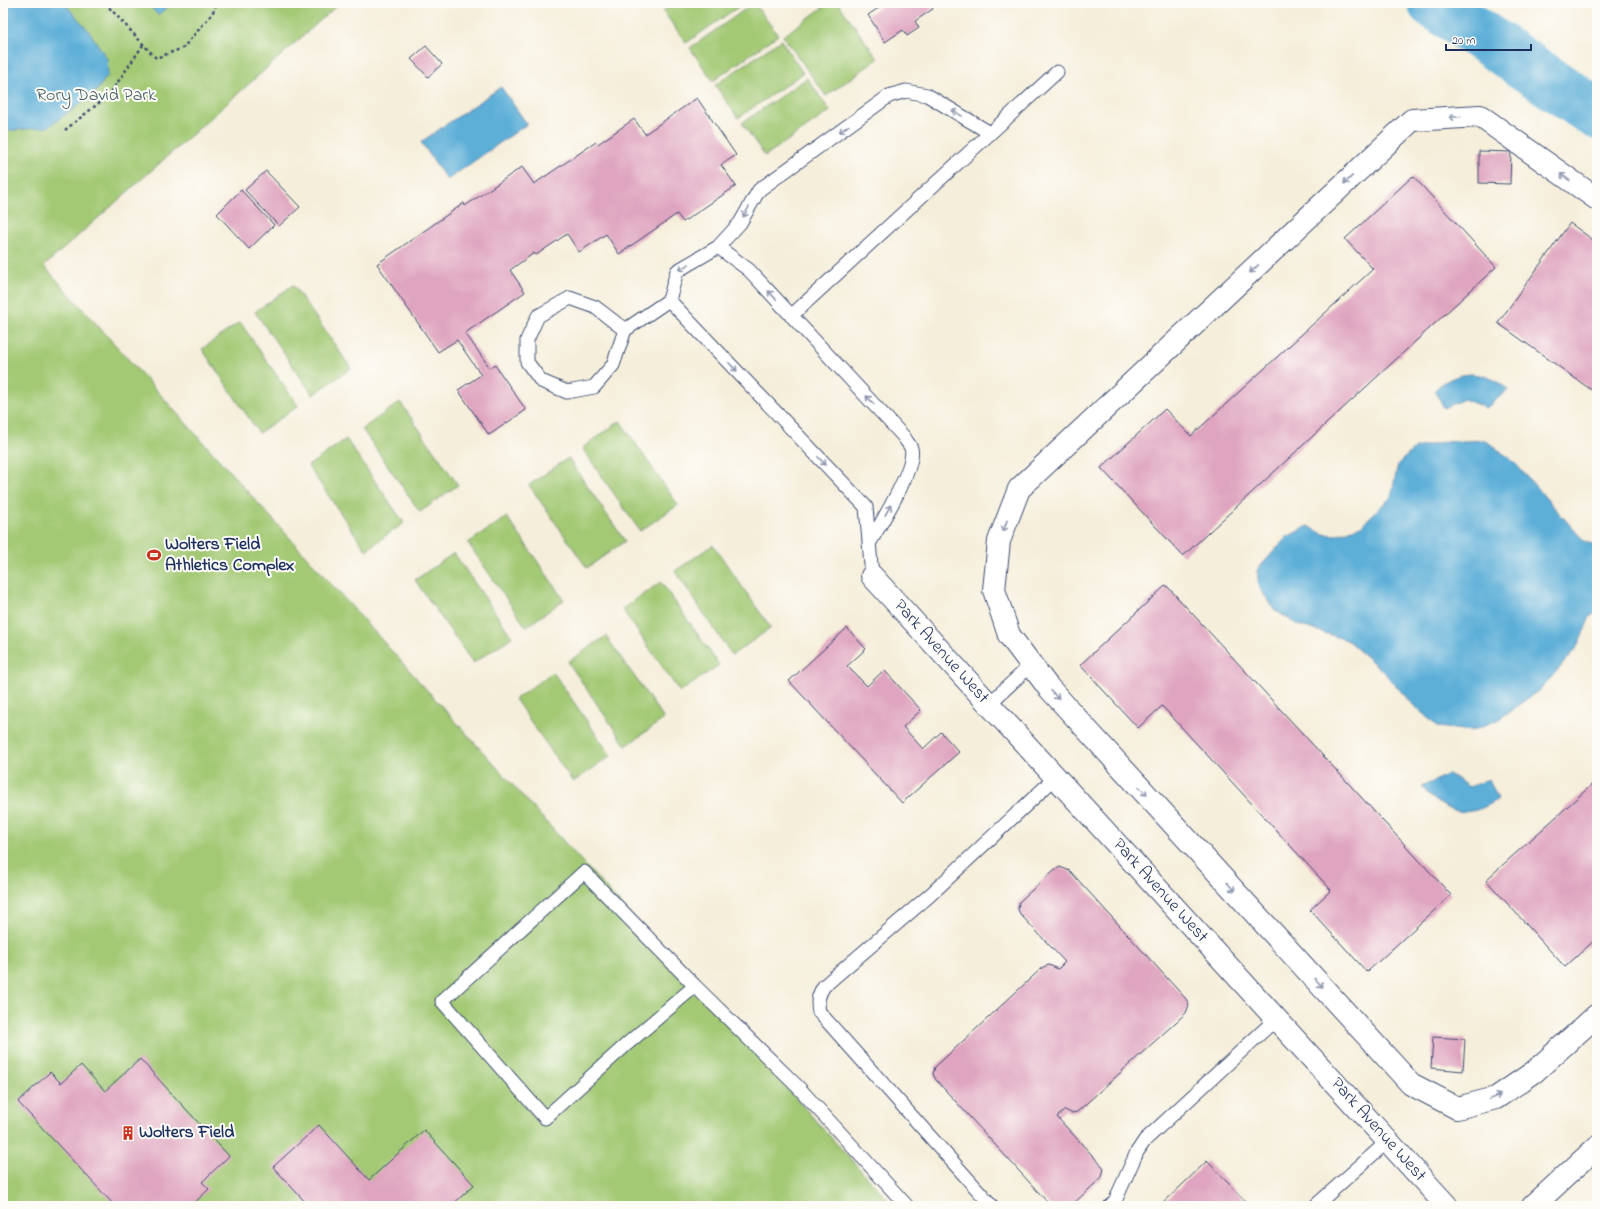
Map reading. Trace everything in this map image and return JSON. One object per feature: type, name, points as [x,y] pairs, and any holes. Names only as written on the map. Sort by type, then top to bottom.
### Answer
[{"type":"street","points":[[1597,199],[1480,116],[1412,120],[1019,489],[999,541],[994,590],[1008,635],[1048,687],[1411,1084],[1457,1108],[1496,1098],[1534,1072],[1597,1015]]},
{"type":"street","name":"Park Avenue West","points":[[872,576],[1447,1206]]},
{"type":"street","points":[[1533,1206],[1597,1147]]},
{"type":"lane","points":[[792,316],[1057,72]]},
{"type":"lane","points":[[626,330],[595,307],[570,298],[538,316],[527,340],[527,362],[541,381],[567,392],[594,387],[613,364],[626,330],[669,300],[677,271],[718,248],[740,223],[759,190],[889,96],[906,90],[927,95],[990,133]]},
{"type":"lane","points":[[718,248],[749,270],[904,437],[911,448],[910,465],[907,472],[869,544]]},
{"type":"lane","points":[[669,300],[866,507],[872,576]]},
{"type":"lane","points":[[989,704],[1031,665]]},
{"type":"lane","points":[[992,1206],[820,1012],[817,1003],[818,994],[824,986],[930,895],[1056,777]]},
{"type":"lane","points":[[694,986],[545,1118],[442,1001],[584,872],[694,986],[799,1088],[907,1206]]},
{"type":"lane","points":[[1110,1206],[1115,1201],[1137,1152],[1145,1140],[1276,1019]]},
{"type":"lane","points":[[1315,1206],[1388,1141]]},
{"type":"path","points":[[105,3],[156,58],[183,48],[212,14],[216,3]]},
{"type":"path","points":[[65,130],[109,96],[144,46]]},
{"type":"green space","name":"Wolters Field Athletics Complex","points":[[3,3],[340,3],[44,266],[893,1206],[3,1206]]},
{"type":"green space","points":[[674,3],[744,3],[686,43],[663,11]]},
{"type":"green space","points":[[754,3],[778,35],[713,81],[690,48]]},
{"type":"green space","points":[[829,3],[838,3],[878,59],[826,96],[783,36]]},
{"type":"green space","points":[[781,40],[803,73],[738,118],[715,85]]},
{"type":"green space","points":[[807,78],[830,111],[765,156],[742,123]]},
{"type":"green space","points":[[293,285],[351,368],[313,395],[255,312]]},
{"type":"green space","points":[[240,322],[298,406],[259,433],[202,349]]},
{"type":"green space","points":[[400,402],[458,485],[420,512],[362,429]]},
{"type":"green space","points":[[620,421],[678,505],[640,531],[582,448]]},
{"type":"green space","points":[[346,439],[404,523],[366,550],[308,466]]},
{"type":"green space","points":[[568,458],[625,541],[587,568],[529,485]]},
{"type":"green space","points":[[507,517],[564,600],[526,627],[468,543]]},
{"type":"green space","points":[[713,545],[771,628],[732,655],[675,571]]},
{"type":"green space","points":[[454,553],[512,637],[473,663],[415,580]]},
{"type":"green space","points":[[661,582],[719,665],[680,692],[622,609]]},
{"type":"green space","points":[[606,636],[664,719],[626,746],[568,662]]},
{"type":"green space","points":[[553,672],[611,756],[573,782],[515,699]]},
{"type":"water","points":[[3,3],[64,3],[89,31],[107,59],[108,75],[95,93],[48,127],[6,131],[3,129]]},
{"type":"water","points":[[147,3],[172,3],[158,15]]},
{"type":"water","points":[[501,87],[527,124],[447,180],[421,142]]},
{"type":"water","points":[[1471,374],[1491,379],[1500,383],[1508,390],[1486,408],[1464,399],[1444,408],[1435,390],[1443,383],[1451,379]]},
{"type":"water","points":[[1485,440],[1513,461],[1584,541],[1597,546],[1597,611],[1590,617],[1576,649],[1542,688],[1499,719],[1471,731],[1438,727],[1412,704],[1385,673],[1347,640],[1298,625],[1275,610],[1259,587],[1257,570],[1287,537],[1308,526],[1323,534],[1336,535],[1361,526],[1391,497],[1398,464],[1415,448],[1444,442]]},
{"type":"water","points":[[1449,774],[1469,787],[1489,779],[1498,799],[1487,806],[1467,812],[1448,808],[1430,796],[1422,787]]},
{"type":"building","points":[[886,3],[929,3],[933,9],[915,21],[919,28],[907,36],[903,30],[885,42],[868,15]]},
{"type":"building","points":[[426,46],[442,64],[428,77],[411,59]]},
{"type":"building","points":[[697,98],[736,155],[721,165],[736,186],[683,222],[677,214],[619,254],[606,234],[579,252],[567,234],[536,255],[534,253],[510,270],[525,292],[465,333],[490,368],[495,365],[526,410],[489,435],[458,390],[481,375],[457,340],[438,352],[377,264],[464,203],[465,206],[522,167],[534,184],[596,142],[598,144],[634,119],[645,134]]},
{"type":"building","points":[[1479,151],[1511,152],[1510,184],[1479,183]]},
{"type":"building","points":[[266,171],[300,207],[279,226],[245,190]]},
{"type":"building","points":[[1413,176],[1496,267],[1183,556],[1101,468],[1165,409],[1191,436],[1373,269],[1345,239]]},
{"type":"building","points":[[241,190],[274,225],[249,249],[217,214]]},
{"type":"building","points":[[1570,223],[1597,243],[1597,394],[1498,323]]},
{"type":"building","points":[[1166,585],[1451,895],[1367,972],[1310,910],[1331,890],[1162,706],[1138,728],[1080,665]]},
{"type":"building","points":[[847,628],[866,649],[847,666],[867,686],[884,670],[921,710],[903,727],[923,749],[941,732],[959,752],[902,803],[789,681]]},
{"type":"building","points":[[1597,780],[1597,938],[1565,967],[1486,880]]},
{"type":"building","points":[[1060,867],[1070,871],[1186,999],[1189,1005],[1186,1013],[1077,1112],[1071,1113],[1065,1110],[1057,1117],[1104,1168],[1102,1177],[1071,1206],[1051,1206],[936,1080],[933,1074],[935,1067],[1043,967],[1049,965],[1058,969],[1065,962],[1020,914],[1018,909],[1019,902],[1054,870]]},
{"type":"building","points":[[1433,1037],[1465,1039],[1463,1071],[1431,1068]]},
{"type":"building","name":"Wolters Field","points":[[140,1059],[229,1156],[202,1182],[209,1189],[191,1206],[115,1206],[18,1102],[50,1072],[61,1083],[81,1065],[105,1091]]},
{"type":"building","points":[[319,1125],[369,1180],[424,1130],[474,1185],[451,1206],[309,1206],[273,1167]]},
{"type":"building","points":[[1207,1161],[1250,1206],[1160,1206]]},
{"type":"waterway","points":[[1433,3],[1597,114]]},
{"type":"place","name":"Wolters Field Athletics Complex","points":[[154,555]]},
{"type":"place","name":"Wolters Field","points":[[128,1133]]},
{"type":"park label","name":"Rory David Park","points":[[96,96]]}]
